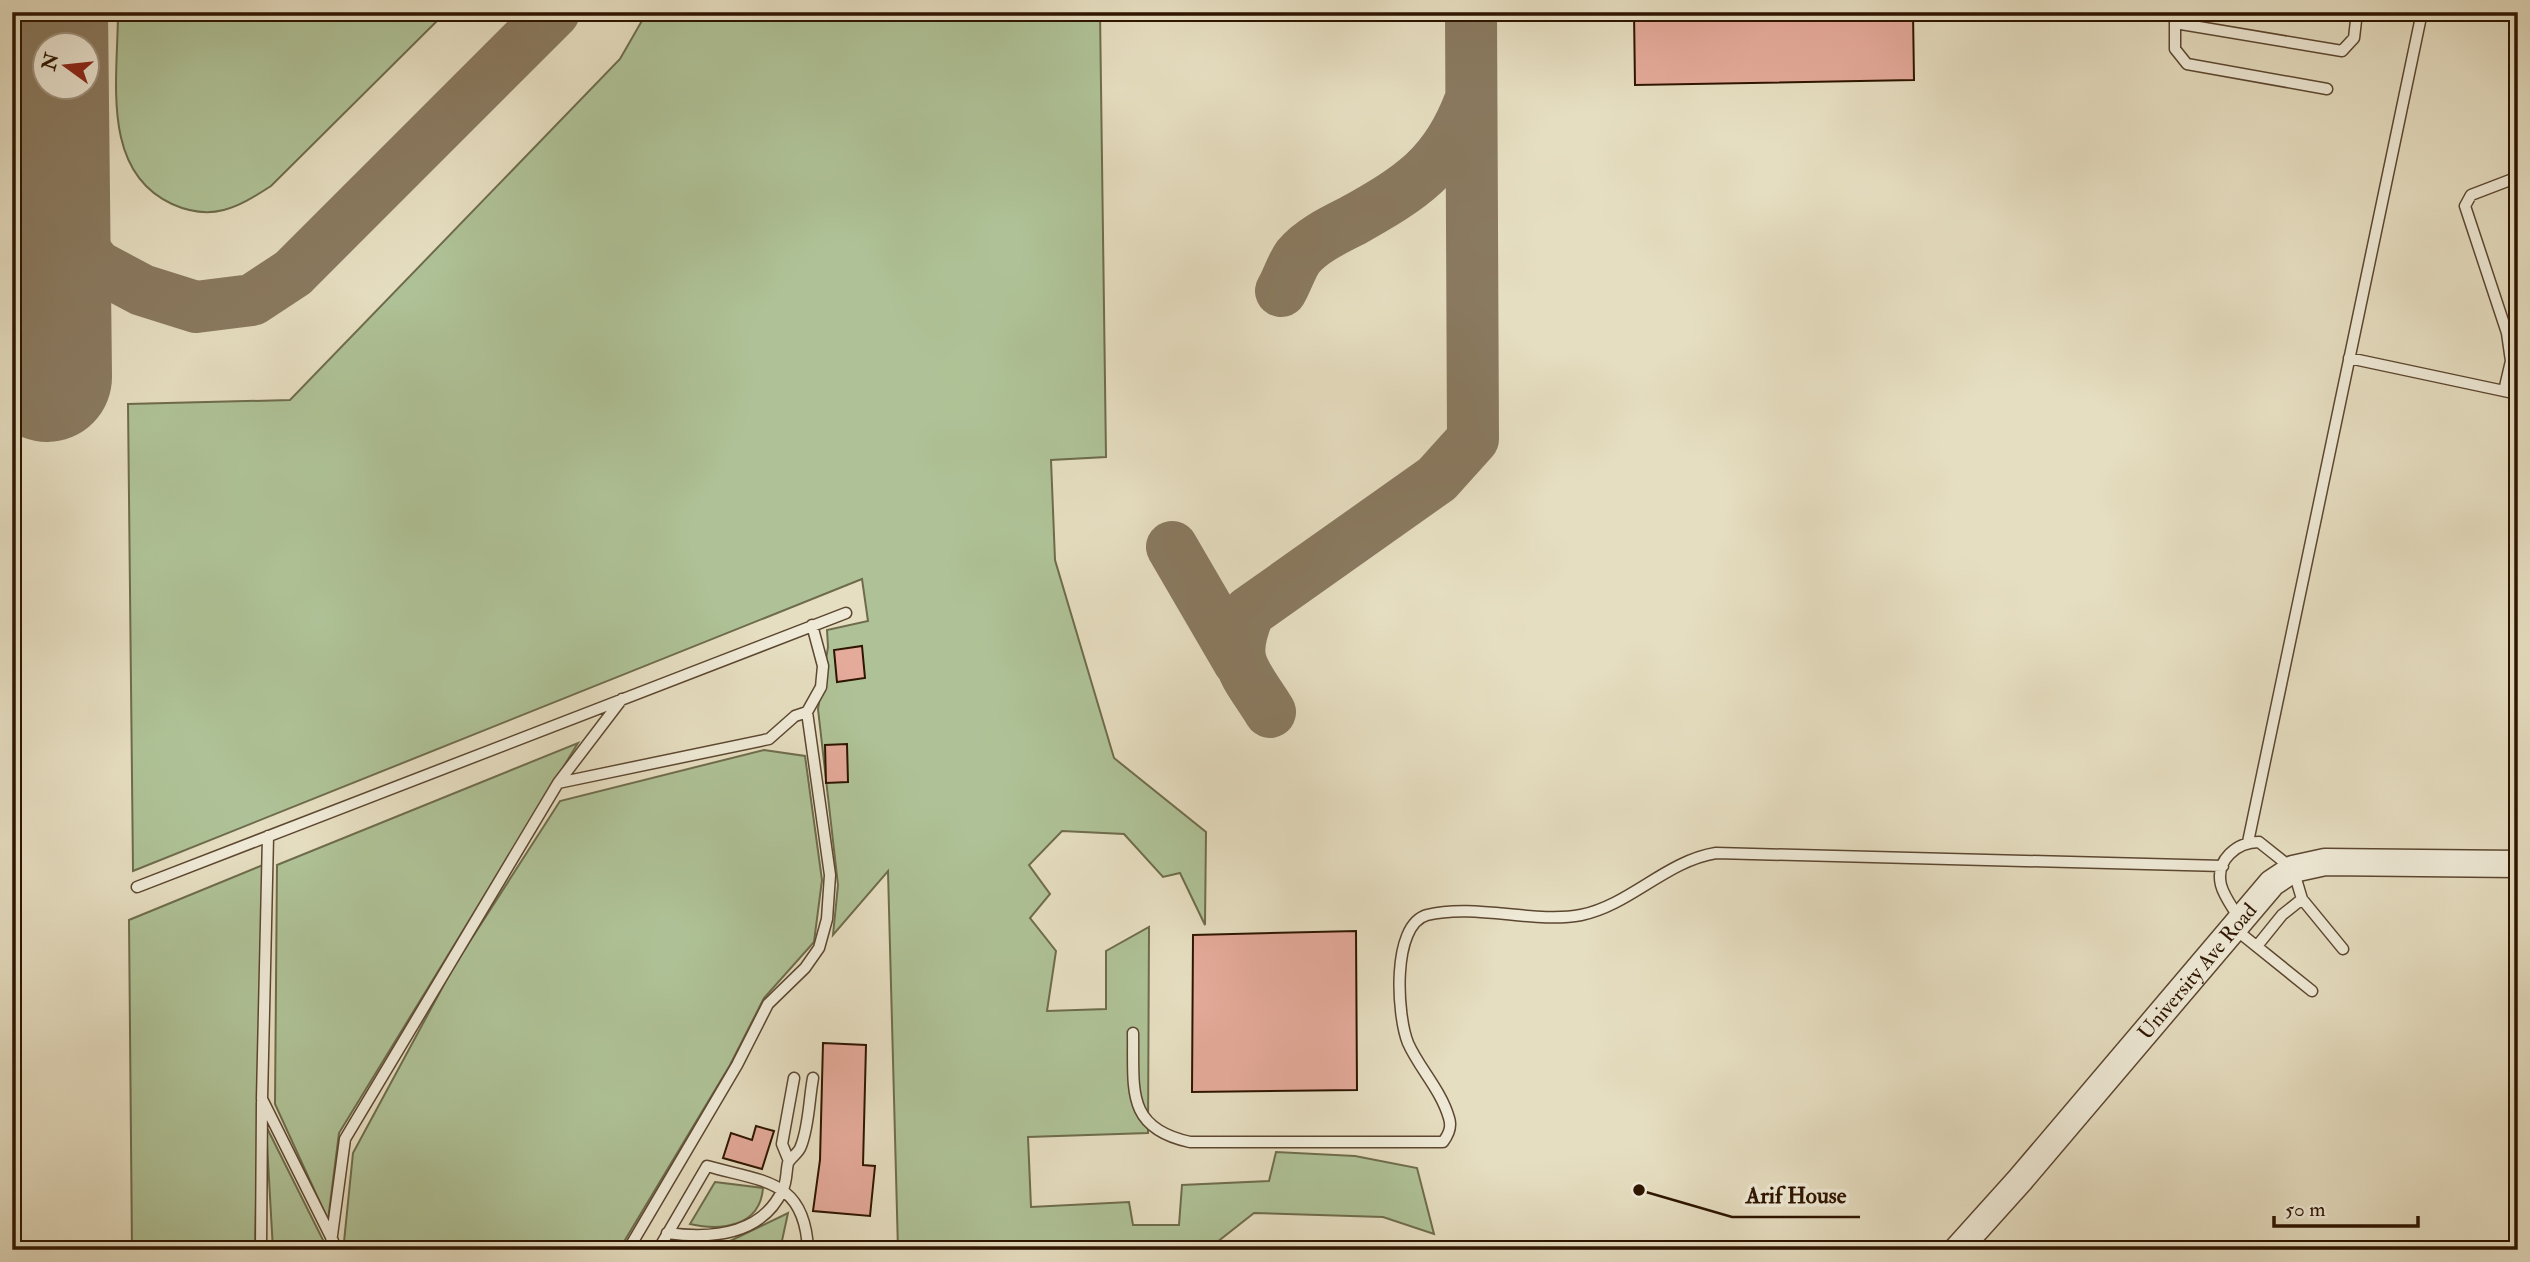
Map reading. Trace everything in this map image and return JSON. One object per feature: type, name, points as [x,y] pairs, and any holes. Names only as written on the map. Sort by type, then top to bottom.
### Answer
[{"type":"street","name":"University Ave Road","points":[[1956,1250],[2020,1180],[2272,883],[2293,869],[2325,862],[2518,864]]},
{"type":"lane","points":[[2328,89],[2188,64],[2175,49],[2175,18],[2342,51],[2354,38],[2357,12]]},
{"type":"lane","points":[[2248,842],[2421,12]]},
{"type":"lane","points":[[2504,391],[2511,361],[2507,333],[2465,206],[2471,195],[2518,177]]},
{"type":"lane","points":[[2349,358],[2518,394]]},
{"type":"lane","points":[[137,887],[846,612]]},
{"type":"lane","points":[[628,1250],[737,1065],[768,1004],[805,968],[819,947],[827,919],[830,875],[807,712],[821,687],[823,666],[812,625]]},
{"type":"lane","points":[[333,1247],[345,1139],[558,783],[621,699]]},
{"type":"lane","points":[[558,783],[769,739],[795,716],[807,712]]},
{"type":"lane","points":[[261,1250],[268,836]]},
{"type":"lane","points":[[2312,991],[2256,946],[2237,925],[2221,884],[2223,866],[2230,852],[2248,842],[2259,842],[2270,848],[2293,869],[2302,900],[2343,949]]},
{"type":"lane","points":[[1133,1033],[1133,1082],[1139,1109],[1151,1128],[1166,1136],[1190,1142],[1443,1142],[1449,1135],[1449,1118],[1408,1042],[1399,994],[1405,940],[1411,926],[1421,917],[1448,911],[1578,915],[1609,905],[1683,863],[1716,853],[2223,866]]},
{"type":"lane","points":[[2256,946],[2282,915],[2302,900]]},
{"type":"lane","points":[[667,1233],[709,1237],[749,1226],[769,1211],[784,1188],[789,1161],[801,1148],[813,1078]]},
{"type":"lane","points":[[789,1161],[782,1144],[794,1079]]},
{"type":"lane","points":[[262,1099],[333,1247]]},
{"type":"lane","points":[[658,1250],[707,1166],[784,1188],[799,1207],[807,1228],[808,1250]]},
{"type":"green space","points":[[118,12],[446,12],[271,186],[235,206],[200,212],[172,204],[149,189],[133,169],[123,146],[116,93]]},
{"type":"green space","points":[[647,12],[1100,12],[1106,457],[1051,460],[1055,560],[1114,758],[1206,832],[1205,925],[1180,873],[1163,877],[1124,834],[1062,831],[1029,865],[1050,894],[1030,918],[1056,951],[1047,1011],[1106,1009],[1106,951],[1149,927],[1148,1133],[1028,1137],[1031,1207],[1129,1202],[1133,1225],[1179,1225],[1182,1185],[1269,1181],[1276,1152],[1355,1156],[1417,1168],[1434,1234],[1383,1217],[1254,1213],[1207,1250],[898,1250],[888,871],[833,935],[838,885],[818,709],[828,647],[827,630],[868,621],[862,579],[133,871],[128,404],[290,400],[620,59]]},
{"type":"green space","points":[[578,743],[339,1133],[328,1220],[275,1104],[277,865]]},
{"type":"green space","points":[[764,750],[805,756],[822,880],[814,942],[764,998],[730,1065],[619,1250],[348,1250],[344,1242],[353,1153],[454,966],[560,801]]},
{"type":"green space","points":[[263,865],[255,1250],[132,1250],[129,920]]},
{"type":"green space","points":[[266,1126],[324,1242],[322,1250],[273,1250]]},
{"type":"green space","points":[[715,1182],[763,1188],[755,1211],[747,1218],[726,1226],[690,1224]]},
{"type":"green space","points":[[788,1213],[780,1250],[671,1248],[683,1244],[728,1242]]},
{"type":"building","points":[[1634,12],[1913,12],[1914,80],[1635,85]]},
{"type":"building","points":[[862,646],[865,678],[837,682],[834,650]]},
{"type":"building","points":[[847,744],[848,782],[826,783],[825,745]]},
{"type":"building","points":[[1356,931],[1357,1090],[1192,1092],[1193,935]]},
{"type":"building","points":[[823,1043],[866,1045],[863,1165],[875,1166],[870,1216],[813,1211],[820,1160]]},
{"type":"building","points":[[756,1126],[774,1131],[762,1169],[723,1158],[731,1133],[752,1140]]},
{"type":"taxiway","points":[[45,172],[65,227],[97,266],[142,290],[196,307],[252,300],[293,273],[554,12]]},
{"type":"taxiway","points":[[1270,712],[1242,665],[1240,643],[1249,612],[1437,479],[1473,439],[1471,12]]},
{"type":"taxiway","points":[[1281,291],[1303,251],[1323,236],[1409,186],[1438,159],[1450,143],[1470,101]]},
{"type":"taxiway","points":[[1172,547],[1239,662]]},
{"type":"runway","points":[[43,12],[47,377]]},
{"type":"place","name":"Arif House","points":[[1639,1190]]}]
